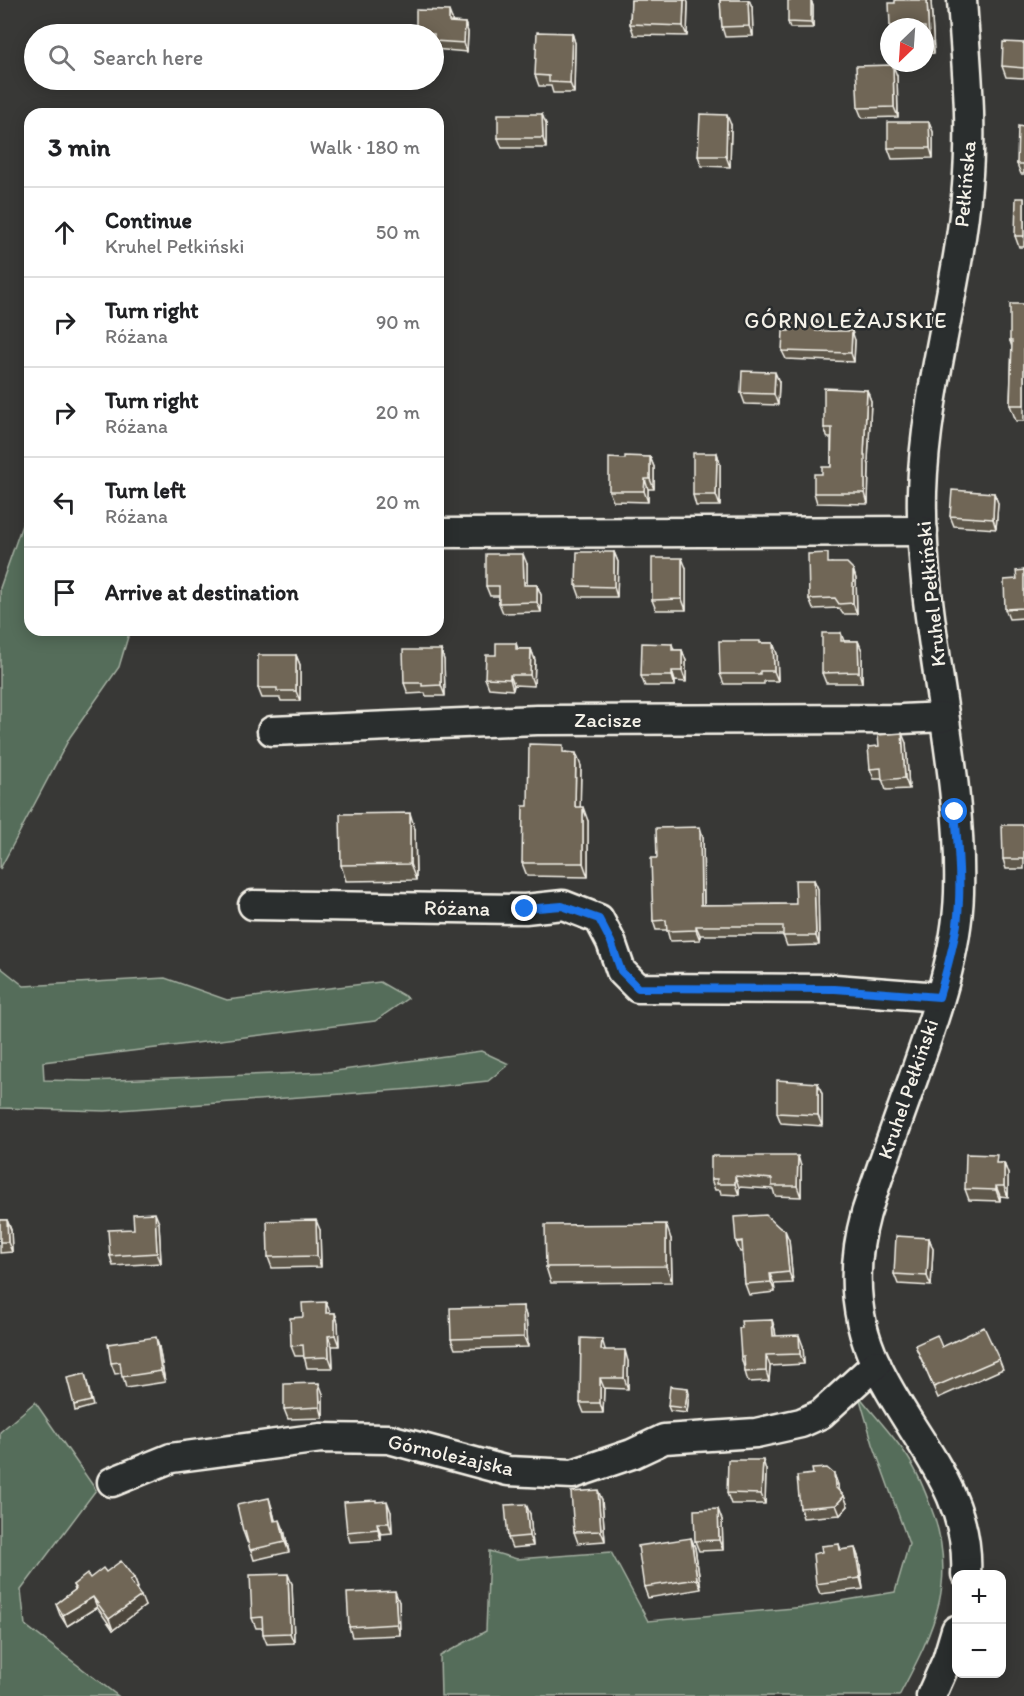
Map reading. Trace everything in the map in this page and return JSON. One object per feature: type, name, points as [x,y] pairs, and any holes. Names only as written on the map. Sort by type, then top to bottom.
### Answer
[{"type":"street","name":"Pełkińska","points":[[939,366],[968,186],[969,118],[962,0]]},
{"type":"street","name":"Kruhel Pełkiński","points":[[939,366],[924,460],[923,531],[959,849],[959,894],[952,951],[939,997],[866,1213],[856,1274],[857,1297],[867,1344],[876,1364],[942,1475],[961,1528],[966,1570]]},
{"type":"street","points":[[444,533],[923,531]]},
{"type":"street","name":"Zacisze","points":[[272,730],[537,720],[945,717]]},
{"type":"street","name":"Różana","points":[[253,905],[525,909],[562,906],[599,919],[611,942],[621,971],[638,988],[835,989],[939,997]]},
{"type":"street","name":"Górnoleżajska","points":[[112,1482],[171,1458],[321,1438],[389,1439],[508,1471],[573,1474],[632,1454],[664,1439],[756,1432],[801,1423],[821,1414],[876,1364]]},
{"type":"street","points":[[931,1696],[952,1645]]},
{"type":"green space","points":[[24,519],[24,636],[128,636],[119,667],[70,737],[0,869],[0,588]]},
{"type":"green space","points":[[0,967],[24,986],[165,978],[227,1000],[380,982],[408,998],[375,1021],[43,1062],[44,1080],[87,1081],[328,1072],[481,1051],[509,1064],[488,1081],[413,1089],[105,1111],[0,1108]]},
{"type":"green space","points":[[859,1396],[909,1458],[927,1496],[938,1529],[942,1555],[943,1579],[932,1625],[899,1696],[441,1696],[440,1656],[486,1631],[489,1551],[517,1559],[611,1552],[648,1621],[805,1607],[895,1592],[909,1544],[873,1444]]},
{"type":"green space","points":[[35,1402],[96,1490],[21,1590],[25,1625],[118,1696],[0,1696],[0,1432]]},
{"type":"building","points":[[631,0],[684,0],[683,26],[630,24]]},
{"type":"building","points":[[720,0],[748,0],[749,26],[722,27]]},
{"type":"building","points":[[788,0],[811,0],[811,23],[788,22]]},
{"type":"building","points":[[895,0],[927,0],[928,18],[890,18],[889,3],[895,3]]},
{"type":"building","points":[[416,10],[449,11],[449,22],[465,23],[464,43],[444,42],[444,24],[416,24]]},
{"type":"building","points":[[537,32],[572,33],[570,83],[549,82],[549,76],[535,75]]},
{"type":"building","points":[[1003,42],[1024,43],[1024,68],[1002,66]]},
{"type":"building","points":[[880,65],[880,72],[893,72],[894,107],[858,108],[856,66]]},
{"type":"building","points":[[498,114],[542,114],[543,138],[498,138]]},
{"type":"building","points":[[700,114],[727,115],[726,156],[698,156]]},
{"type":"building","points":[[888,122],[929,122],[930,148],[888,148]]},
{"type":"building","points":[[1018,126],[1024,127],[1024,164],[1017,164]]},
{"type":"building","points":[[1016,198],[1024,198],[1024,236],[1015,236]]},
{"type":"building","points":[[1010,304],[1024,304],[1024,405],[1010,405],[1012,341],[1010,341]]},
{"type":"building","points":[[789,318],[816,319],[816,331],[852,331],[851,353],[782,351],[783,331],[789,331]]},
{"type":"building","points":[[742,371],[775,372],[774,394],[741,393]]},
{"type":"building","points":[[824,388],[867,390],[865,493],[814,493],[814,474],[822,474],[822,467],[831,467],[832,428],[824,428]]},
{"type":"building","points":[[693,453],[717,453],[716,495],[693,495]]},
{"type":"building","points":[[625,456],[650,457],[650,479],[645,479],[644,491],[609,491],[609,458],[625,459]]},
{"type":"building","points":[[952,490],[994,493],[993,519],[950,516]]},
{"type":"building","points":[[577,552],[614,552],[614,587],[576,586]]},
{"type":"building","points":[[828,553],[828,563],[847,563],[853,569],[853,603],[839,604],[835,598],[809,599],[808,554]]},
{"type":"building","points":[[486,554],[523,554],[524,585],[537,585],[537,602],[499,603],[499,586],[486,586]]},
{"type":"building","points":[[652,558],[682,558],[682,599],[652,600]]},
{"type":"building","points":[[1024,570],[1024,608],[1005,609],[1004,580],[1017,579],[1016,571]]},
{"type":"building","points":[[822,633],[841,633],[841,641],[858,641],[859,672],[822,673]]},
{"type":"building","points":[[719,641],[773,643],[774,671],[760,671],[760,674],[720,674]]},
{"type":"building","points":[[496,643],[516,643],[516,649],[531,649],[530,675],[510,675],[510,679],[485,678],[486,655],[496,655]]},
{"type":"building","points":[[642,643],[672,644],[672,650],[682,650],[682,671],[672,671],[672,676],[641,676]]},
{"type":"building","points":[[403,650],[441,650],[441,685],[422,686],[422,683],[404,683]]},
{"type":"building","points":[[258,655],[296,655],[296,691],[258,688]]},
{"type":"building","points":[[902,733],[905,778],[882,780],[881,768],[870,769],[868,747],[879,746],[878,735]]},
{"type":"building","points":[[529,744],[563,745],[563,752],[576,753],[575,807],[583,807],[583,863],[522,863],[523,806],[528,806]]},
{"type":"building","points":[[410,813],[410,864],[341,865],[340,814]]},
{"type":"building","points":[[1002,825],[1024,825],[1024,859],[1003,859]]},
{"type":"building","points":[[700,827],[701,905],[796,904],[795,880],[814,880],[816,936],[783,936],[783,926],[696,926],[696,930],[667,931],[666,920],[653,921],[651,858],[657,858],[656,828]]},
{"type":"building","points":[[777,1080],[818,1083],[818,1115],[777,1113]]},
{"type":"building","points":[[966,1154],[997,1155],[996,1163],[1004,1163],[1004,1186],[996,1186],[996,1190],[965,1189]]},
{"type":"building","points":[[711,1156],[798,1156],[797,1186],[772,1186],[772,1179],[735,1176],[735,1184],[717,1184],[717,1179],[711,1179]]},
{"type":"building","points":[[155,1213],[157,1253],[110,1256],[108,1230],[134,1229],[133,1214]]},
{"type":"building","points":[[766,1215],[785,1230],[789,1272],[770,1274],[771,1282],[745,1284],[742,1241],[736,1242],[734,1217]]},
{"type":"building","points":[[0,1220],[7,1220],[8,1242],[0,1242]]},
{"type":"building","points":[[316,1220],[317,1256],[268,1257],[267,1221]]},
{"type":"building","points":[[666,1224],[666,1266],[546,1267],[545,1225]]},
{"type":"building","points":[[896,1236],[929,1238],[927,1276],[894,1274]]},
{"type":"building","points":[[326,1302],[326,1313],[335,1313],[335,1335],[328,1336],[329,1357],[304,1358],[303,1345],[291,1346],[290,1318],[303,1317],[302,1303]]},
{"type":"building","points":[[523,1306],[524,1337],[451,1339],[450,1308]]},
{"type":"building","points":[[772,1320],[773,1336],[799,1335],[800,1354],[766,1355],[766,1371],[745,1372],[744,1357],[741,1357],[739,1328],[742,1328],[741,1321]]},
{"type":"building","points":[[984,1327],[999,1359],[934,1387],[915,1345],[937,1335],[942,1347]]},
{"type":"building","points":[[156,1337],[161,1371],[122,1377],[120,1362],[111,1363],[108,1344]]},
{"type":"building","points":[[581,1338],[602,1339],[601,1350],[625,1350],[624,1378],[600,1378],[600,1403],[580,1403]]},
{"type":"building","points":[[85,1374],[91,1401],[74,1405],[67,1378]]},
{"type":"building","points":[[319,1383],[320,1407],[284,1409],[284,1384]]},
{"type":"building","points":[[670,1386],[688,1388],[685,1408],[668,1406]]},
{"type":"building","points":[[728,1460],[763,1460],[761,1494],[727,1493]]},
{"type":"building","points":[[827,1468],[834,1474],[835,1487],[844,1496],[836,1505],[800,1508],[797,1476],[813,1474],[812,1469]]},
{"type":"building","points":[[598,1490],[601,1531],[574,1532],[571,1492]]},
{"type":"building","points":[[269,1498],[274,1521],[280,1520],[285,1542],[250,1550],[237,1505]]},
{"type":"building","points":[[376,1500],[376,1502],[387,1501],[389,1523],[377,1523],[378,1529],[347,1532],[344,1502]]},
{"type":"building","points":[[526,1504],[529,1536],[508,1538],[505,1505]]},
{"type":"building","points":[[718,1509],[719,1540],[695,1541],[694,1510]]},
{"type":"building","points":[[691,1538],[697,1579],[644,1587],[638,1546]]},
{"type":"building","points":[[839,1544],[840,1550],[855,1548],[860,1578],[816,1584],[813,1554],[822,1552],[821,1546]]},
{"type":"building","points":[[121,1561],[134,1578],[130,1581],[141,1596],[109,1619],[93,1597],[63,1615],[56,1604],[76,1589],[73,1585],[87,1574],[90,1578],[103,1568],[106,1572]]},
{"type":"building","points":[[288,1574],[290,1633],[263,1634],[262,1617],[252,1618],[250,1575]]},
{"type":"building","points":[[395,1591],[397,1624],[349,1627],[347,1593]]},
{"type":"district","name":"GÓRNOLEŻAJSKIE","points":[[846,320]]},
{"type":"route","points":[[525,909],[562,906],[599,919],[611,942],[621,971],[638,988],[835,989],[939,997],[952,951],[957,922],[959,857],[955,812]]}]
